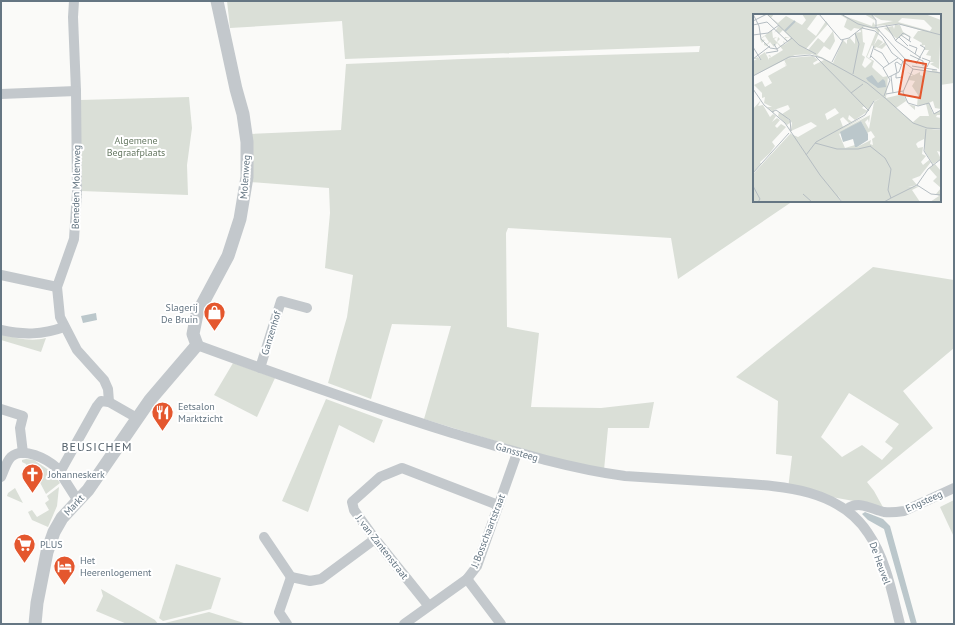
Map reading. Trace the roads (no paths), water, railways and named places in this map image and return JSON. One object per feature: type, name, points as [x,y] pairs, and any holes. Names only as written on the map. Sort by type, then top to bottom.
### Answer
[{"type":"street","name":"Beneden Molenweg","points":[[74,1],[73,17],[76,91],[77,192],[74,239],[57,287],[60,317],[64,327],[77,350],[104,380],[108,389],[108,402]]},
{"type":"street","name":"Molenweg","points":[[197,344],[193,334],[197,314],[228,256],[240,219],[247,177],[246,142],[243,114],[236,89],[217,1]]},
{"type":"street","points":[[1,94],[76,91]]},
{"type":"street","points":[[1,274],[57,287]]},
{"type":"street","name":"Ganzenhof","points":[[260,368],[281,301],[307,308]]},
{"type":"street","points":[[1,330],[28,334],[51,332],[64,327]]},
{"type":"street","name":"Ganssteeg","points":[[197,344],[260,368],[398,416],[517,453],[580,468],[625,476],[780,486],[818,496],[847,509]]},
{"type":"street","name":"Markt","points":[[35,624],[36,603],[42,572],[50,541],[62,518],[88,490],[137,418],[158,390],[197,344]]},
{"type":"street","points":[[60,472],[101,401],[108,402],[137,418]]},
{"type":"street","points":[[1,409],[23,416],[20,428],[23,453]]},
{"type":"street","points":[[1,477],[10,458],[18,453],[31,453],[54,465],[78,501]]},
{"type":"street","name":"J. Bosschaartstraat","points":[[404,624],[428,605],[467,579],[477,566],[517,453]]},
{"type":"street","name":"J. van Zantenstraat","points":[[428,605],[375,539],[354,510],[352,502],[380,477],[402,468],[498,505]]},
{"type":"street","name":"Engsteeg","points":[[847,509],[851,506],[858,505],[884,512],[904,511],[954,488]]},
{"type":"street","name":"De Heuvel","points":[[847,509],[860,521],[875,545],[884,565],[900,624]]},
{"type":"street","points":[[264,537],[291,576],[310,581],[321,579],[375,539]]},
{"type":"street","points":[[287,624],[279,612],[291,576]]},
{"type":"street","points":[[467,579],[501,624]]},
{"type":"place","name":"Slagerij De Bruin","points":[[214,332]]},
{"type":"place","name":"Eetsalon Marktzicht","points":[[162,432]]},
{"type":"place","name":"Johanneskerk","points":[[32,494]]},
{"type":"place","name":"PLUS","points":[[24,564]]},
{"type":"place","name":"Het Heerenlogement","points":[[65,586]]},
{"type":"district","name":"BEUSICHEM","points":[[97,446]]},
{"type":"park label","name":"Algemene Begraafplaats","points":[[136,146]]}]
